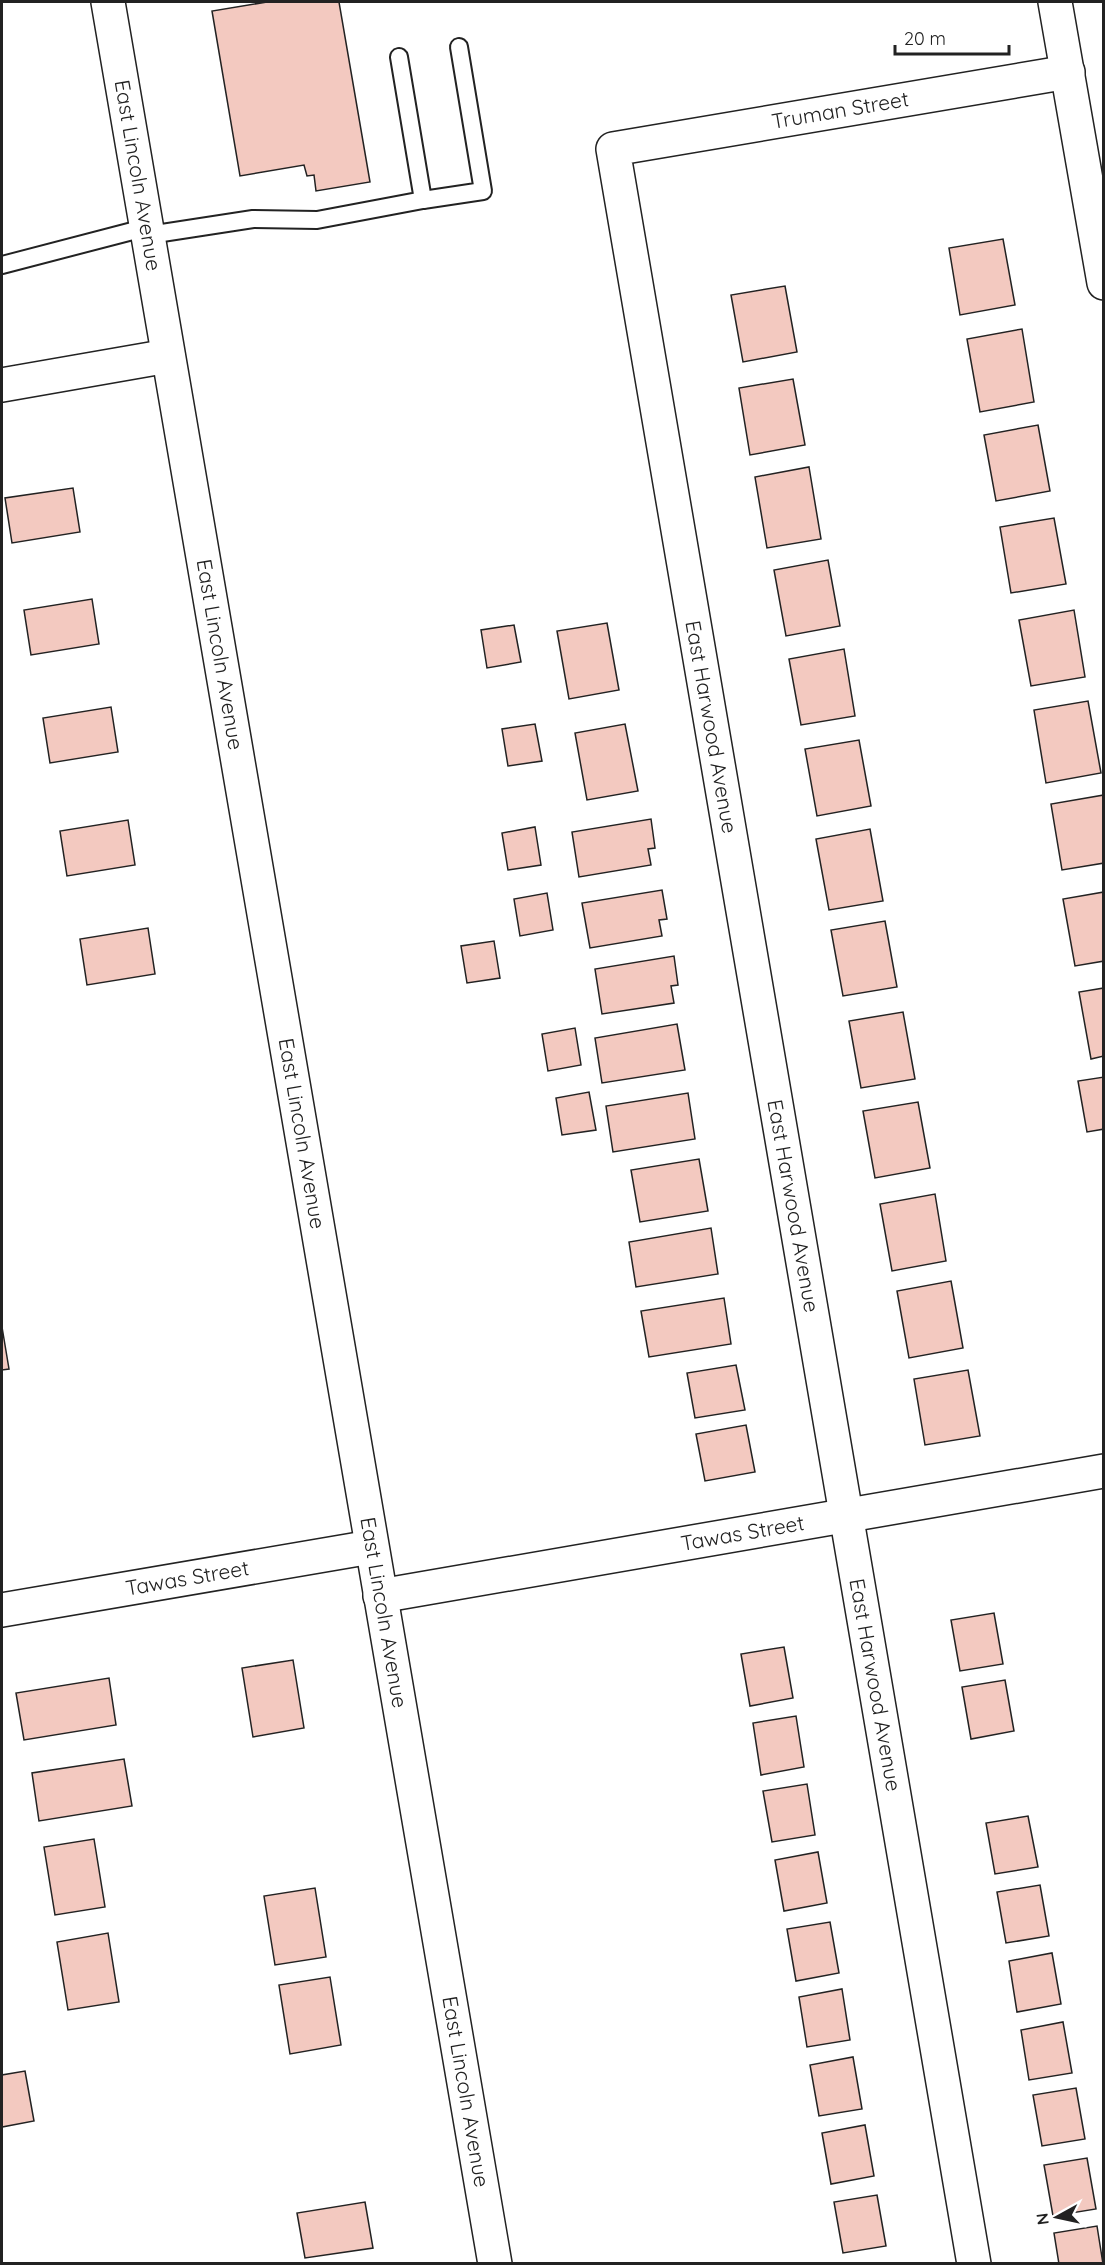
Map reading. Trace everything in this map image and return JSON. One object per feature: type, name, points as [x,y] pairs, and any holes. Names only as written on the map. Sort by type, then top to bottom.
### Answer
[{"type":"street","name":"East Lincoln Avenue","points":[[108,2],[495,2264]]},
{"type":"street","points":[[1055,2],[1104,283]]},
{"type":"street","name":"Truman Street","points":[[613,149],[1068,72]]},
{"type":"street","name":"East Harwood Avenue","points":[[613,149],[974,2264]]},
{"type":"street","points":[[2,385],[168,356]]},
{"type":"street","name":"Tawas Street","points":[[380,1596],[1104,1472]]},
{"type":"street","name":"Tawas Street","points":[[2,1610],[371,1547]]},
{"type":"lane","points":[[2,265],[149,231],[253,219],[317,219],[483,191],[459,47]]},
{"type":"lane","points":[[399,57],[423,200]]},
{"type":"building","points":[[267,2],[339,2],[370,182],[316,191],[314,175],[307,176],[304,165],[240,176],[212,11]]},
{"type":"building","points":[[1003,239],[1015,305],[960,315],[949,248]]},
{"type":"building","points":[[785,286],[797,352],[743,362],[731,295]]},
{"type":"building","points":[[1022,329],[1034,402],[980,412],[967,339]]},
{"type":"building","points":[[793,379],[805,445],[750,455],[739,388]]},
{"type":"building","points":[[1038,425],[1050,491],[996,501],[984,435]]},
{"type":"building","points":[[809,467],[821,539],[767,548],[755,477]]},
{"type":"building","points":[[73,488],[80,532],[12,543],[5,498]]},
{"type":"building","points":[[1054,518],[1066,584],[1011,593],[1000,527]]},
{"type":"building","points":[[828,560],[840,626],[786,636],[774,570]]},
{"type":"building","points":[[92,599],[99,644],[31,655],[24,610]]},
{"type":"building","points":[[1074,610],[1085,677],[1031,686],[1019,620]]},
{"type":"building","points":[[607,623],[619,690],[569,699],[557,631]]},
{"type":"building","points":[[514,625],[521,662],[487,668],[481,630]]},
{"type":"building","points":[[844,649],[855,716],[801,725],[789,659]]},
{"type":"building","points":[[1088,701],[1101,773],[1046,783],[1034,710]]},
{"type":"building","points":[[111,707],[118,752],[50,763],[43,718]]},
{"type":"building","points":[[535,724],[542,761],[508,766],[502,729]]},
{"type":"building","points":[[625,724],[638,791],[587,800],[575,733]]},
{"type":"building","points":[[859,740],[871,806],[817,816],[805,749]]},
{"type":"building","points":[[1104,795],[1104,863],[1062,870],[1051,804]]},
{"type":"building","points":[[651,819],[655,848],[648,849],[651,865],[579,877],[572,832]]},
{"type":"building","points":[[128,820],[135,865],[67,876],[60,831]]},
{"type":"building","points":[[535,827],[541,865],[508,870],[502,833]]},
{"type":"building","points":[[870,829],[883,901],[829,910],[816,839]]},
{"type":"building","points":[[662,890],[667,919],[659,920],[662,936],[590,948],[582,903]]},
{"type":"building","points":[[1104,892],[1104,961],[1075,966],[1063,899]]},
{"type":"building","points":[[547,893],[553,930],[520,936],[514,899]]},
{"type":"building","points":[[885,921],[897,987],[843,996],[831,930]]},
{"type":"building","points":[[148,928],[155,974],[87,985],[80,939]]},
{"type":"building","points":[[494,941],[500,978],[467,983],[461,946]]},
{"type":"building","points":[[674,956],[678,985],[671,986],[674,1003],[602,1014],[595,969]]},
{"type":"building","points":[[1104,988],[1104,1056],[1091,1059],[1079,992]]},
{"type":"building","points":[[903,1012],[915,1079],[861,1088],[849,1021]]},
{"type":"building","points":[[677,1024],[685,1070],[602,1083],[595,1038]]},
{"type":"building","points":[[575,1028],[581,1065],[548,1071],[542,1034]]},
{"type":"building","points":[[1104,1077],[1104,1129],[1087,1132],[1078,1081]]},
{"type":"building","points":[[589,1092],[596,1130],[562,1135],[556,1098]]},
{"type":"building","points":[[688,1093],[695,1139],[613,1152],[606,1106]]},
{"type":"building","points":[[918,1102],[930,1168],[875,1178],[863,1111]]},
{"type":"building","points":[[699,1159],[708,1211],[640,1222],[631,1170]]},
{"type":"building","points":[[935,1194],[946,1261],[892,1271],[880,1204]]},
{"type":"building","points":[[711,1228],[718,1274],[636,1287],[629,1242]]},
{"type":"building","points":[[951,1281],[963,1348],[909,1358],[897,1291]]},
{"type":"building","points":[[724,1298],[731,1344],[649,1357],[641,1311]]},
{"type":"building","points":[[2,1327],[9,1369],[2,1370]]},
{"type":"building","points":[[736,1365],[745,1410],[695,1418],[687,1373]]},
{"type":"building","points":[[968,1370],[980,1436],[925,1445],[914,1379]]},
{"type":"building","points":[[746,1425],[755,1472],[705,1481],[696,1434]]},
{"type":"building","points":[[994,1613],[1003,1664],[960,1671],[951,1620]]},
{"type":"building","points":[[784,1647],[793,1698],[750,1706],[741,1654]]},
{"type":"building","points":[[293,1660],[304,1728],[253,1737],[242,1668]]},
{"type":"building","points":[[109,1678],[116,1725],[24,1740],[16,1693]]},
{"type":"building","points":[[1005,1680],[1014,1731],[971,1739],[962,1687]]},
{"type":"building","points":[[796,1716],[804,1767],[761,1775],[753,1723]]},
{"type":"building","points":[[124,1759],[132,1806],[39,1821],[32,1773]]},
{"type":"building","points":[[807,1784],[815,1835],[772,1842],[763,1791]]},
{"type":"building","points":[[1028,1816],[1038,1867],[995,1874],[986,1823]]},
{"type":"building","points":[[94,1839],[105,1907],[55,1915],[44,1847]]},
{"type":"building","points":[[818,1852],[827,1903],[784,1911],[775,1860]]},
{"type":"building","points":[[1040,1885],[1049,1936],[1006,1943],[997,1892]]},
{"type":"building","points":[[315,1888],[326,1957],[275,1965],[264,1896]]},
{"type":"building","points":[[830,1922],[839,1973],[796,1981],[787,1929]]},
{"type":"building","points":[[108,1933],[119,2002],[68,2010],[57,1942]]},
{"type":"building","points":[[1052,1953],[1061,2004],[1017,2012],[1009,1961]]},
{"type":"building","points":[[330,1977],[341,2045],[290,2054],[279,1985]]},
{"type":"building","points":[[842,1989],[850,2040],[807,2047],[799,1997]]},
{"type":"building","points":[[1063,2022],[1072,2073],[1029,2080],[1021,2030]]},
{"type":"building","points":[[853,2057],[862,2109],[819,2116],[810,2065]]},
{"type":"building","points":[[25,2071],[34,2121],[2,2127],[2,2075]]},
{"type":"building","points":[[1076,2088],[1085,2139],[1042,2146],[1033,2095]]},
{"type":"building","points":[[865,2125],[874,2176],[831,2184],[822,2133]]},
{"type":"building","points":[[1087,2158],[1096,2209],[1053,2216],[1044,2165]]},
{"type":"building","points":[[877,2195],[886,2246],[843,2253],[834,2202]]},
{"type":"building","points":[[365,2202],[373,2248],[305,2258],[297,2213]]},
{"type":"building","points":[[1097,2226],[1103,2264],[1059,2264],[1054,2233]]}]
